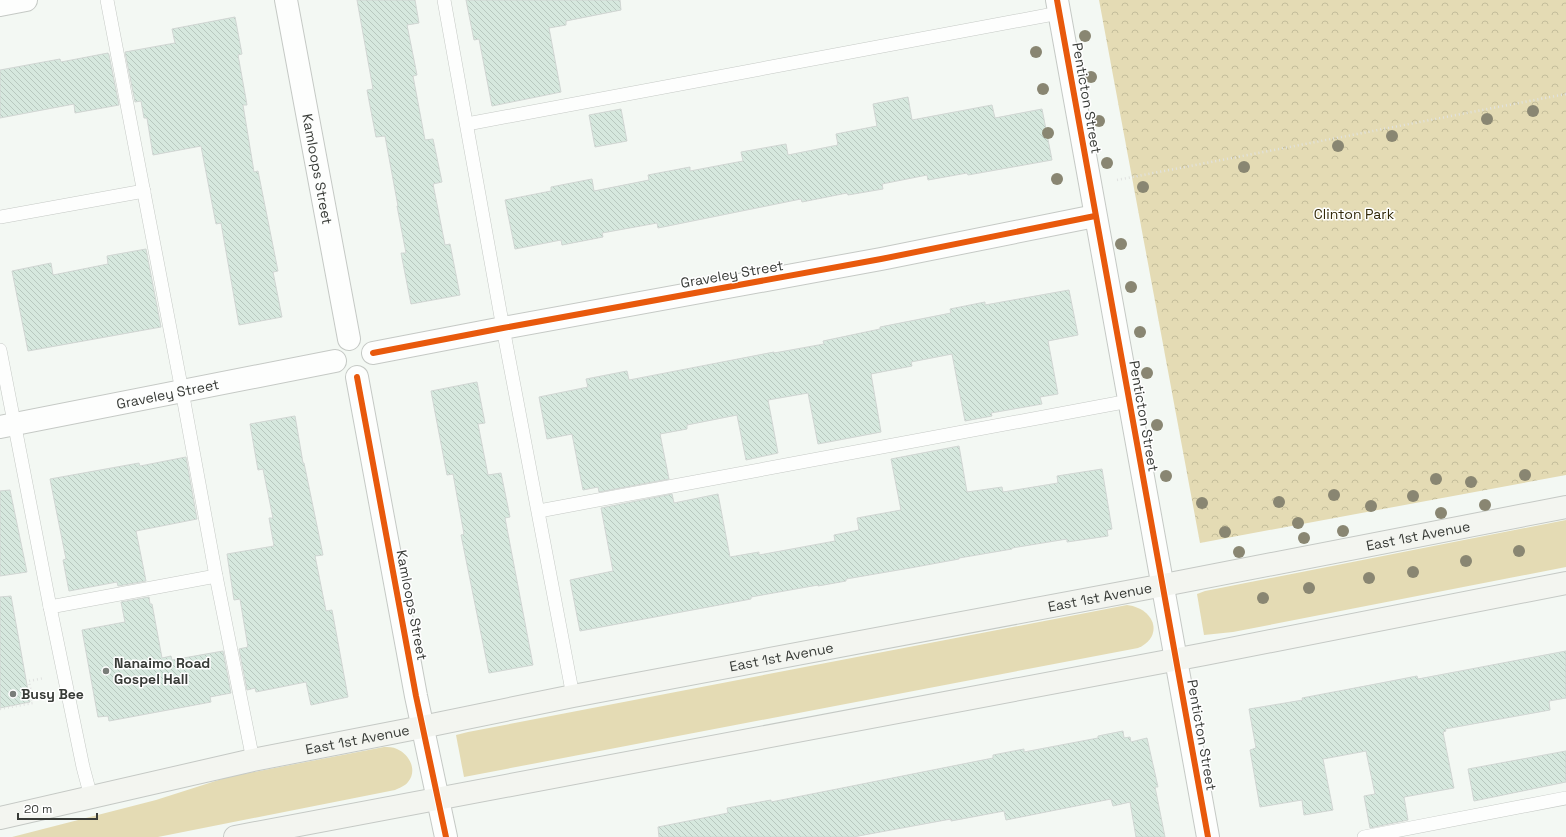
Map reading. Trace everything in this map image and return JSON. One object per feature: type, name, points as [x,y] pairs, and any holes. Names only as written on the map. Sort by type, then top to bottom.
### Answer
[{"type":"main road","name":"East 1st Avenue","points":[[0,818],[253,760],[574,696],[1164,585],[1566,507]]},
{"type":"main road","points":[[235,837],[438,800],[1566,583]]},
{"type":"street","points":[[0,5],[26,0]]},
{"type":"street","name":"Kamloops Street","points":[[286,0],[349,339]]},
{"type":"street","name":"Penticton Street","points":[[1058,6],[1129,401],[1164,585],[1208,837]]},
{"type":"street","name":"Graveley Street","points":[[373,353],[873,261],[1096,216]]},
{"type":"street","points":[[355,338],[362,340],[371,348],[373,353],[372,366],[368,371],[357,377],[345,375],[340,372],[335,361],[335,355],[339,345],[349,339],[355,338]]},
{"type":"street","name":"Graveley Street","points":[[7,426],[335,361]]},
{"type":"street","name":"Kamloops Street","points":[[357,377],[422,727],[446,837]]},
{"type":"lane","points":[[107,0],[216,576],[253,760]]},
{"type":"lane","points":[[444,0],[503,328],[574,696]]},
{"type":"lane","points":[[467,124],[1058,6]]},
{"type":"lane","points":[[0,217],[144,191]]},
{"type":"lane","points":[[0,350],[7,426],[50,607],[83,767],[91,797]]},
{"type":"lane","points":[[539,511],[1129,401]]},
{"type":"lane","points":[[50,607],[216,576]]},
{"type":"lane","points":[[1364,837],[1566,798]]},
{"type":"path","points":[[1117,180],[1566,94]]},
{"type":"path","points":[[0,709],[34,703],[30,680]]},
{"type":"green space","name":"Clinton Park","points":[[1099,0],[1566,0],[1566,475],[1200,543]]},
{"type":"green space","points":[[1566,520],[1566,567],[1233,632],[1204,635],[1197,594],[1205,591]]},
{"type":"green space","points":[[1127,605],[1144,611],[1153,623],[1154,630],[1151,637],[1146,643],[1138,648],[464,777],[456,735]]},
{"type":"green space","points":[[384,747],[394,748],[401,751],[411,763],[411,777],[404,786],[395,790],[158,837],[12,837],[156,800],[228,777]]},
{"type":"building","points":[[357,0],[415,0],[419,23],[407,25],[417,75],[413,76],[425,140],[433,139],[442,182],[433,184],[445,245],[450,244],[460,295],[411,304],[401,253],[406,253],[385,136],[376,137],[367,90],[373,89]]},
{"type":"building","points":[[466,0],[620,0],[621,10],[566,21],[566,25],[549,28],[561,92],[492,106],[479,39],[474,40]]},
{"type":"building","points":[[235,17],[242,54],[238,55],[247,105],[243,105],[254,172],[258,171],[278,271],[273,272],[282,317],[239,325],[221,223],[216,224],[201,146],[153,155],[147,118],[144,118],[141,101],[135,102],[125,52],[175,43],[172,29]]},
{"type":"building","points":[[108,53],[119,105],[75,113],[74,104],[0,118],[0,70],[60,59],[61,62]]},
{"type":"building","points":[[908,97],[912,120],[992,105],[995,118],[1042,109],[1052,160],[968,175],[967,173],[928,180],[927,175],[882,184],[883,189],[848,195],[847,193],[802,202],[801,199],[658,228],[657,223],[602,233],[603,237],[562,245],[561,240],[515,249],[505,200],[551,191],[551,187],[592,179],[594,191],[649,180],[648,175],[690,167],[690,171],[743,161],[741,152],[786,144],[788,155],[838,145],[836,134],[877,126],[873,104]]},
{"type":"building","points":[[621,109],[627,141],[595,147],[589,115]]},
{"type":"building","points":[[146,249],[161,327],[28,351],[12,271],[51,263],[53,275],[108,264],[107,256]]},
{"type":"building","points":[[1069,290],[1078,335],[1048,341],[1058,394],[1040,397],[1042,404],[991,413],[992,416],[965,421],[952,354],[911,362],[912,366],[871,374],[881,432],[818,444],[808,393],[768,400],[778,453],[746,460],[737,415],[687,425],[687,429],[660,434],[669,479],[599,492],[598,487],[583,490],[572,434],[547,439],[539,397],[588,387],[586,379],[627,371],[629,380],[774,352],[824,344],[823,341],[880,329],[880,327],[951,313],[950,309],[985,302],[985,305]]},
{"type":"building","points":[[477,382],[485,423],[478,424],[488,475],[501,473],[510,517],[505,518],[533,665],[489,673],[461,535],[464,534],[453,474],[447,475],[431,391]]},
{"type":"building","points":[[295,416],[303,463],[323,555],[315,556],[326,611],[332,610],[348,697],[311,705],[306,682],[256,692],[255,688],[247,690],[239,649],[248,647],[240,599],[234,600],[227,554],[274,546],[269,518],[273,518],[263,469],[258,470],[250,424]]},
{"type":"building","points":[[959,446],[967,492],[1002,487],[1003,492],[1058,483],[1057,476],[1102,469],[1112,529],[1107,530],[1108,536],[1067,542],[1067,539],[1012,548],[580,631],[570,580],[613,571],[601,508],[672,494],[674,503],[718,494],[730,557],[759,552],[759,555],[835,541],[834,535],[859,530],[857,518],[901,510],[891,459]]},
{"type":"building","points":[[186,457],[197,519],[136,531],[146,581],[118,586],[117,582],[69,591],[63,560],[66,559],[50,479],[139,463],[140,466]]},
{"type":"building","points":[[10,490],[27,572],[0,576],[0,491]]},
{"type":"building","points":[[11,596],[30,702],[0,708],[0,597]]},
{"type":"building","points":[[149,597],[150,604],[152,604],[162,658],[171,656],[172,660],[223,651],[231,693],[210,697],[211,702],[109,721],[108,716],[98,717],[82,630],[125,622],[121,602]]},
{"type":"building","points":[[1566,651],[1566,698],[1549,701],[1550,710],[1445,729],[1446,731],[1443,732],[1454,788],[1404,797],[1408,820],[1370,828],[1364,796],[1375,794],[1366,751],[1323,759],[1333,810],[1304,815],[1302,800],[1260,807],[1250,750],[1256,748],[1249,709],[1303,700],[1302,698],[1417,676],[1418,679]]},
{"type":"building","points":[[1123,731],[1124,738],[1130,737],[1131,742],[1147,738],[1158,787],[1155,787],[1165,837],[1136,837],[1130,802],[1113,806],[1111,799],[1006,820],[1004,811],[853,837],[659,837],[658,827],[728,813],[727,808],[771,800],[771,802],[993,758],[993,755],[1024,749],[1024,752],[1098,738],[1098,736]]},
{"type":"building","points":[[1566,751],[1566,782],[1474,801],[1468,769]]},
{"type":"cycle path","points":[[1057,0],[1208,837]]},
{"type":"cycle path","points":[[373,353],[881,259],[1095,216]]},
{"type":"cycle path","points":[[357,377],[416,696],[446,837]]},
{"type":"place","name":"Nanaimo Road Gospel Hall","points":[[106,671]]},
{"type":"place","name":"Busy Bee","points":[[13,694]]}]
